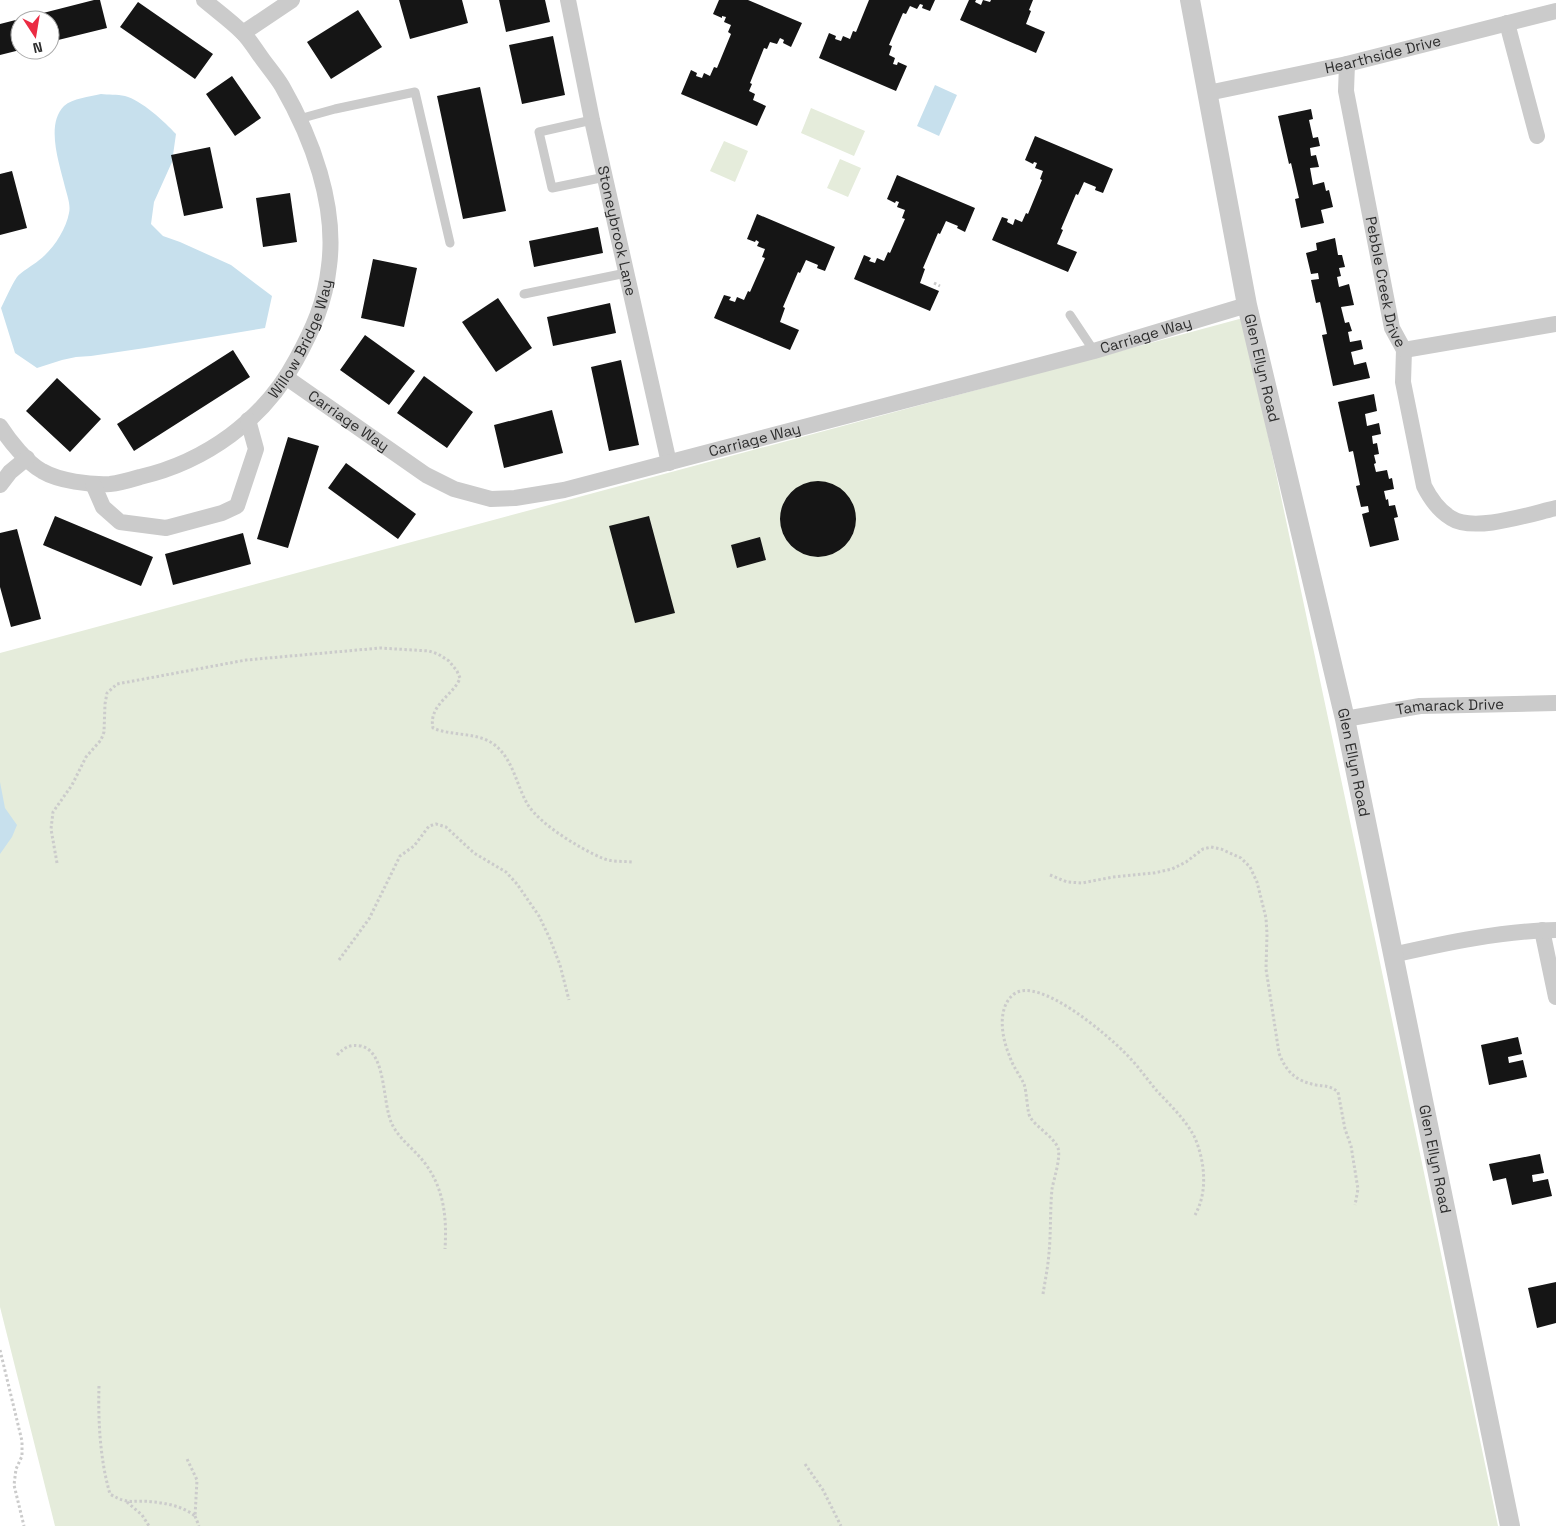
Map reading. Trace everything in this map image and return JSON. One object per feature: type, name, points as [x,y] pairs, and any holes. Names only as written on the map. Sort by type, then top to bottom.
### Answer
[{"type":"street","name":"Willow Bridge Way","points":[[0,426],[8,440],[42,471],[67,480],[93,484],[112,484],[159,473],[197,457],[232,435],[262,409],[287,378],[316,322],[321,309],[329,266],[330,226],[322,179],[304,127],[281,84],[243,33],[204,0]]},
{"type":"street","points":[[243,33],[292,0]]},
{"type":"street","name":"Stoneybrook Lane","points":[[568,0],[592,120],[669,463]]},
{"type":"street","name":"Glen Ellyn Road","points":[[1190,0],[1247,305],[1345,719],[1510,1526]]},
{"type":"street","name":"Hearthside Drive","points":[[1208,93],[1347,64],[1556,10]]},
{"type":"street","points":[[1507,23],[1537,136]]},
{"type":"street","name":"Pebble Creek Drive","points":[[1347,64],[1346,91],[1392,328],[1404,350],[1403,382],[1424,486],[1432,500],[1451,518],[1470,523],[1480,524],[1556,508]]},
{"type":"street","name":"Carriage Way","points":[[287,378],[426,475],[454,489],[491,499],[514,498],[538,495],[669,463],[1094,351],[1247,305]]},
{"type":"street","points":[[1404,350],[1556,324]]},
{"type":"street","points":[[93,484],[103,507],[120,522],[166,528],[222,514],[237,506],[256,448],[248,420]]},
{"type":"street","points":[[0,485],[10,472],[27,458]]},
{"type":"street","name":"Tamarack Drive","points":[[1345,719],[1420,706],[1556,703]]},
{"type":"street","points":[[1392,955],[1466,939],[1549,930],[1556,997]]},
{"type":"lane","points":[[299,119],[335,109],[415,92],[450,242]]},
{"type":"lane","points":[[592,120],[539,132],[552,188],[605,178]]},
{"type":"lane","points":[[524,294],[626,273]]},
{"type":"lane","points":[[1070,315],[1094,351]]},
{"type":"path","points":[[934,284],[940,286]]},
{"type":"path","points":[[57,863],[52,829],[53,812],[72,785],[86,757],[104,732],[107,693],[117,684],[246,660],[380,648],[429,651],[449,661],[460,678],[458,683],[441,701],[432,721],[433,728],[441,732],[482,739],[493,744],[502,753],[515,774],[528,804],[536,815],[549,827],[602,858],[632,862]]},
{"type":"path","points":[[339,960],[357,938],[369,919],[400,856],[414,846],[429,826],[436,824],[446,827],[474,853],[506,872],[517,884],[539,916],[550,939],[560,965],[569,1000]]},
{"type":"path","points":[[1050,875],[1068,882],[1082,883],[1113,876],[1154,873],[1172,869],[1186,862],[1203,849],[1211,847],[1221,848],[1241,858],[1250,867],[1257,882],[1266,918],[1266,968],[1279,1053],[1284,1066],[1294,1076],[1304,1082],[1331,1087],[1338,1092],[1341,1115],[1351,1146],[1358,1188],[1355,1205]]},
{"type":"path","points":[[1042,1294],[1049,1254],[1052,1188],[1058,1161],[1058,1149],[1029,1115],[1028,1098],[1024,1084],[1010,1058],[1004,1039],[1002,1016],[1006,1003],[1016,993],[1033,991],[1060,1002],[1097,1027],[1125,1052],[1185,1121],[1195,1139],[1202,1159],[1204,1184],[1201,1204],[1195,1215]]},
{"type":"path","points":[[338,1055],[344,1048],[353,1045],[364,1046],[373,1053],[382,1080],[391,1123],[397,1133],[425,1162],[444,1202],[447,1228],[445,1249]]},
{"type":"path","points":[[0,1350],[22,1442],[22,1456],[16,1469],[14,1485],[24,1526]]},
{"type":"path","points":[[100,1386],[98,1416],[110,1494],[127,1502],[142,1515],[149,1526]]},
{"type":"path","points":[[187,1459],[197,1480],[195,1516],[199,1526]]},
{"type":"path","points":[[805,1464],[823,1490],[841,1526]]},
{"type":"path","points":[[127,1502],[152,1501],[189,1511],[195,1516]]},
{"type":"green space","points":[[811,108],[865,131],[854,156],[801,133]]},
{"type":"green space","points":[[724,141],[748,151],[735,182],[710,171]]},
{"type":"green space","points":[[840,159],[861,168],[848,197],[827,188]]},
{"type":"green space","points":[[1243,318],[1498,1526],[55,1526],[0,1307],[0,653]]},
{"type":"water","points":[[935,85],[957,95],[939,136],[917,126]]},
{"type":"water","points":[[101,94],[122,95],[131,98],[152,112],[176,134],[172,162],[154,202],[151,224],[163,236],[231,265],[272,296],[265,328],[145,348],[76,357],[37,368],[15,353],[1,308],[17,277],[43,257],[53,246],[62,233],[69,213],[70,207],[56,145],[55,124],[58,114],[64,106],[72,101]]},
{"type":"water","points":[[0,782],[5,808],[17,825],[12,837],[0,854]]},
{"type":"building","points":[[100,0],[107,28],[60,40],[60,10],[55,10]]},
{"type":"building","points":[[399,0],[462,0],[468,23],[410,39]]},
{"type":"building","points":[[499,0],[545,0],[550,22],[506,32]]},
{"type":"building","points":[[719,0],[748,0],[802,23],[791,47],[783,43],[784,40],[780,38],[777,44],[770,42],[767,49],[764,48],[750,83],[752,84],[749,91],[755,94],[753,100],[766,106],[757,126],[681,94],[691,70],[697,73],[696,76],[702,78],[704,73],[710,76],[714,67],[717,68],[731,34],[728,32],[731,25],[724,22],[726,17],[722,16],[722,18],[713,14]]},
{"type":"building","points":[[869,0],[935,0],[930,11],[922,8],[923,5],[920,4],[917,9],[910,6],[906,14],[903,13],[889,45],[892,46],[889,55],[895,58],[893,64],[897,65],[898,62],[907,66],[896,91],[819,58],[829,33],[836,36],[835,39],[841,41],[843,36],[850,39],[853,31],[856,32]]},
{"type":"building","points":[[969,0],[976,0],[975,2],[981,5],[983,0],[990,2],[991,0],[1033,0],[1026,24],[1045,32],[1036,53],[960,20]]},
{"type":"building","points":[[138,2],[213,54],[195,79],[120,27]]},
{"type":"building","points":[[358,10],[382,47],[331,79],[307,42]]},
{"type":"building","points":[[10,21],[10,52],[0,55],[0,24]]},
{"type":"building","points":[[553,36],[565,95],[522,104],[509,45]]},
{"type":"building","points":[[232,76],[261,118],[235,136],[206,94]]},
{"type":"building","points":[[480,87],[506,211],[463,219],[437,96]]},
{"type":"building","points":[[1311,109],[1313,119],[1309,120],[1313,138],[1318,137],[1320,146],[1310,148],[1311,156],[1316,155],[1319,167],[1310,168],[1313,185],[1324,182],[1326,191],[1329,190],[1333,207],[1321,210],[1324,223],[1301,228],[1295,199],[1299,198],[1278,116]]},
{"type":"building","points":[[1035,136],[1113,169],[1103,193],[1095,190],[1096,187],[1084,182],[1078,195],[1076,194],[1061,229],[1063,230],[1057,244],[1077,252],[1068,272],[992,240],[1002,217],[1008,219],[1007,222],[1013,225],[1015,219],[1022,222],[1026,213],[1028,214],[1042,180],[1040,179],[1043,171],[1035,168],[1037,163],[1034,162],[1033,164],[1025,160]]},
{"type":"building","points":[[210,147],[223,208],[184,216],[171,155]]},
{"type":"building","points":[[12,171],[27,228],[0,235],[0,174]]},
{"type":"building","points":[[897,175],[975,208],[965,232],[957,228],[958,226],[946,221],[940,234],[938,233],[923,268],[925,269],[920,283],[939,291],[930,311],[854,279],[864,255],[871,258],[869,261],[875,263],[877,258],[884,261],[888,252],[890,253],[905,219],[902,218],[905,210],[897,207],[899,202],[896,201],[895,203],[887,199]]},
{"type":"building","points":[[290,193],[297,242],[263,247],[256,198]]},
{"type":"building","points":[[757,214],[835,247],[825,271],[817,268],[818,265],[806,260],[800,273],[798,272],[783,307],[785,308],[780,322],[799,330],[790,350],[714,318],[724,295],[731,297],[729,300],[735,302],[737,297],[744,300],[748,291],[750,292],[765,258],[762,257],[765,249],[757,246],[759,242],[747,239]]},
{"type":"building","points":[[598,227],[603,253],[534,267],[529,241]]},
{"type":"building","points":[[1335,238],[1338,255],[1342,255],[1345,267],[1339,268],[1341,276],[1337,277],[1339,287],[1349,284],[1354,305],[1341,307],[1345,323],[1349,322],[1352,331],[1348,332],[1350,342],[1361,340],[1363,349],[1351,352],[1354,365],[1366,362],[1370,378],[1333,386],[1322,335],[1327,334],[1320,302],[1316,303],[1311,280],[1319,279],[1318,273],[1311,274],[1306,253],[1317,250],[1316,243]]},
{"type":"building","points":[[373,259],[417,268],[404,327],[361,318]]},
{"type":"building","points":[[498,298],[532,348],[496,372],[462,322]]},
{"type":"building","points":[[610,303],[616,333],[553,346],[547,317]]},
{"type":"building","points":[[365,335],[415,371],[389,405],[340,370]]},
{"type":"building","points":[[233,350],[250,377],[134,451],[117,424]]},
{"type":"building","points":[[621,360],[639,445],[609,451],[591,367]]},
{"type":"building","points":[[424,376],[473,412],[447,448],[397,413]]},
{"type":"building","points":[[57,378],[101,419],[70,452],[26,411]]},
{"type":"building","points":[[1374,394],[1377,411],[1365,414],[1367,426],[1379,423],[1381,434],[1372,436],[1373,444],[1377,443],[1379,454],[1374,455],[1376,463],[1374,464],[1376,472],[1387,470],[1389,479],[1392,478],[1394,489],[1384,491],[1389,506],[1395,505],[1398,517],[1394,518],[1399,540],[1370,547],[1362,514],[1369,512],[1368,506],[1361,507],[1356,486],[1360,485],[1353,451],[1349,452],[1338,402]]},
{"type":"building","points":[[552,410],[563,453],[504,468],[494,425]]},
{"type":"building","points":[[288,437],[319,446],[288,548],[257,539]]},
{"type":"building","points":[[346,463],[416,514],[398,539],[328,488]]},
{"type":"building","points":[[811,481],[825,481],[839,487],[850,498],[856,512],[853,534],[845,546],[825,557],[811,557],[797,551],[786,540],[780,526],[780,512],[786,498],[797,487]]},
{"type":"building","points":[[55,516],[153,557],[141,586],[43,545]]},
{"type":"building","points":[[649,516],[675,613],[635,623],[609,526]]},
{"type":"building","points":[[17,529],[41,619],[11,627],[0,587],[0,533]]},
{"type":"building","points":[[243,533],[251,564],[173,585],[165,554]]},
{"type":"building","points":[[760,537],[766,560],[737,568],[731,545]]},
{"type":"building","points":[[1518,1037],[1522,1054],[1508,1057],[1509,1063],[1523,1060],[1527,1077],[1489,1085],[1481,1045]]},
{"type":"building","points":[[1540,1154],[1544,1173],[1532,1175],[1533,1182],[1548,1179],[1552,1196],[1512,1205],[1506,1178],[1493,1181],[1489,1164]]},
{"type":"building","points":[[1556,1282],[1556,1323],[1537,1328],[1528,1288]]}]
